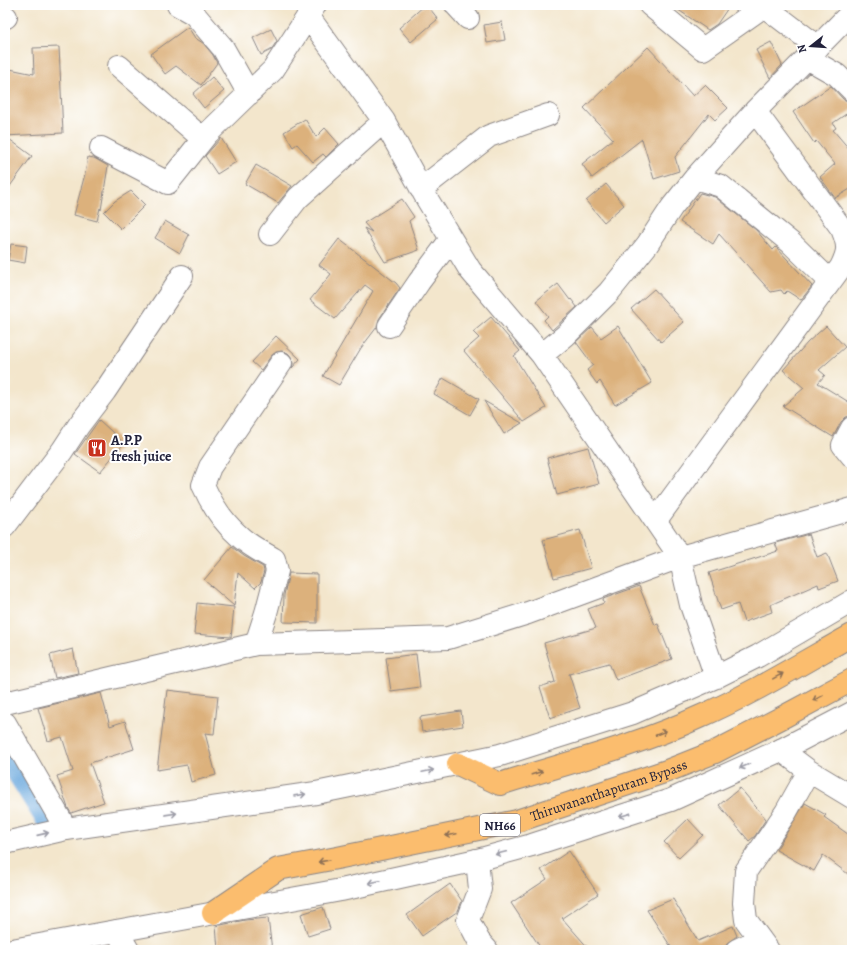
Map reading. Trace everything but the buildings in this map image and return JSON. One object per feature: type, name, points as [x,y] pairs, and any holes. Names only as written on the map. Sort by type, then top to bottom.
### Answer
[{"type":"highway","points":[[458,764],[500,784],[650,738],[700,717],[766,683],[852,635]]},
{"type":"highway","name":"Thiruvananthapuram Bypass","points":[[213,913],[278,869],[345,857],[517,821],[652,776],[715,752],[852,680]]},
{"type":"street","points":[[178,5],[194,14],[223,48],[248,94]]},
{"type":"street","points":[[650,5],[703,49],[764,6],[852,90]]},
{"type":"street","points":[[101,148],[168,183],[203,138],[273,70],[312,10],[384,121],[421,189],[470,270],[542,355],[680,557],[691,605],[716,677]]},
{"type":"street","points":[[542,355],[566,335],[609,292],[647,245],[672,207],[695,178],[755,111],[852,12]]},
{"type":"street","points":[[119,66],[203,138]]},
{"type":"street","points":[[656,520],[841,274],[846,258],[848,244],[842,229],[755,111]]},
{"type":"street","points":[[421,189],[489,136],[548,115]]},
{"type":"street","points":[[270,234],[298,198],[384,121]]},
{"type":"street","points":[[695,178],[721,186],[791,243],[841,274]]},
{"type":"street","points":[[390,326],[419,282],[451,239]]},
{"type":"street","points":[[5,526],[62,451],[78,425],[105,391],[182,276]]},
{"type":"street","points":[[256,644],[277,571],[274,559],[238,536],[224,521],[203,484],[210,467],[281,363]]},
{"type":"street","points":[[852,428],[843,445],[852,456]]},
{"type":"street","points":[[5,702],[256,644],[448,638],[528,613],[680,557],[852,509]]},
{"type":"street","points":[[5,842],[66,829],[316,793],[500,755],[633,713],[716,677],[758,656],[852,601]]},
{"type":"street","points":[[12,950],[341,890],[477,860],[532,845],[671,800],[781,750],[852,713]]},
{"type":"street","points":[[5,723],[66,829]]},
{"type":"street","points":[[781,750],[809,771],[852,796]]},
{"type":"street","points":[[737,950],[764,945],[746,920],[744,903],[746,871],[786,812],[809,771]]},
{"type":"street","points":[[477,860],[480,889],[468,920],[479,941],[487,950]]},
{"type":"street","points":[[117,931],[128,950]]},
{"type":"waterway","points":[[5,753],[48,822]]},
{"type":"place","name":"A.P.P fresh juice","points":[[97,448]]}]
